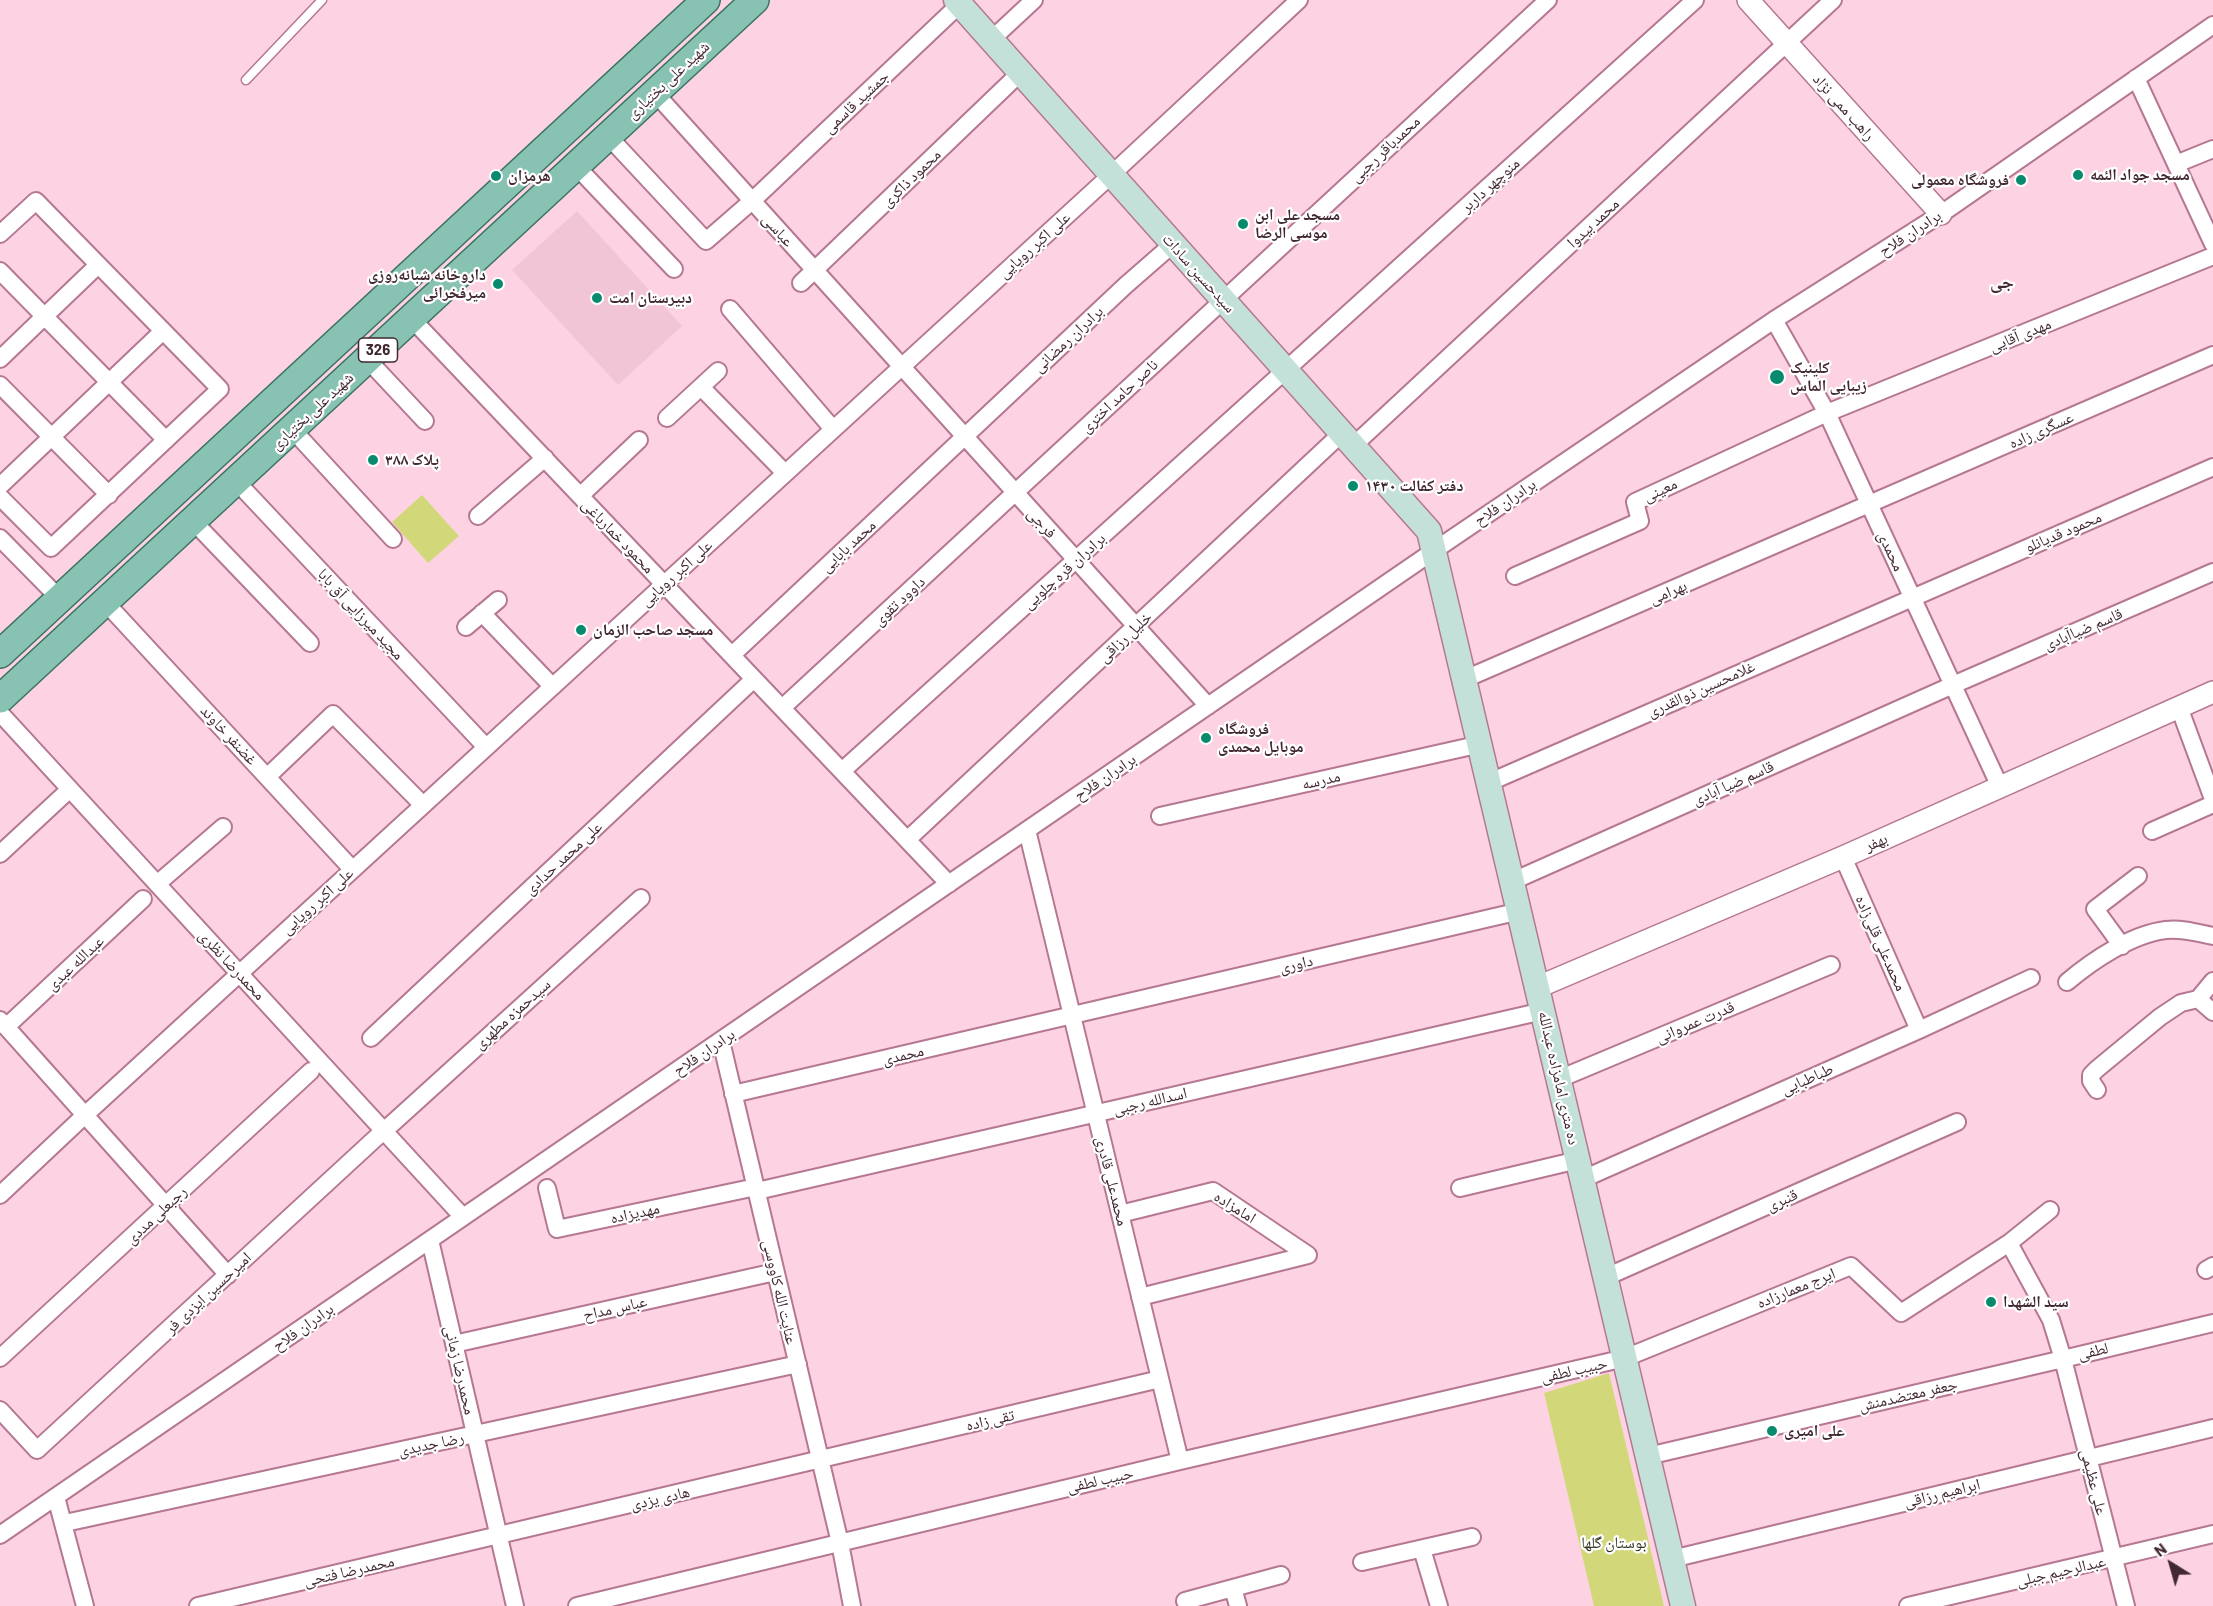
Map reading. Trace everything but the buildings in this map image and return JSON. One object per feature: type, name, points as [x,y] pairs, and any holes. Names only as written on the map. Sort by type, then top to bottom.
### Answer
[{"type":"main road","name":"شهید علی بختیاری","points":[[0,654],[706,0]]},
{"type":"main road","name":"شهید علی بختیاری","points":[[0,699],[755,0]]},
{"type":"main road","name":"سیدحسین سادات","points":[[958,2],[1422,521],[1429,531],[1435,550]]},
{"type":"main road","points":[[389,294],[411,318]]},
{"type":"main road","name":"ده متری امامزاده عبدالله","points":[[1435,550],[1683,1606]]},
{"type":"street","points":[[991,40],[1034,0]]},
{"type":"street","name":"علی اکبر رویایی","points":[[0,1195],[1299,0]]},
{"type":"street","name":"محمدباقر رجبی","points":[[1222,299],[1548,0]]},
{"type":"street","name":"منوچهر داربر","points":[[1286,370],[1695,0]]},
{"type":"street","name":"راهب ممی نژاد","points":[[1748,0],[1941,214]]},
{"type":"street","name":"محمد بیدوا","points":[[1348,439],[1833,0]]},
{"type":"street","name":"جمشید قاسمی","points":[[608,136],[706,241],[752,201],[958,2]]},
{"type":"street","name":"برادران فلاح","points":[[0,1535],[1435,550],[1774,320],[1941,214],[2213,25]]},
{"type":"street","name":"محمود ذاکری","points":[[801,283],[1021,72]]},
{"type":"street","points":[[2136,78],[2213,244]]},
{"type":"street","name":"عباسی","points":[[655,93],[901,367]]},
{"type":"street","points":[[2176,164],[2213,149]]},
{"type":"street","points":[[576,166],[674,269]]},
{"type":"street","points":[[0,234],[36,201],[220,389],[51,548],[0,497]]},
{"type":"street","name":"برادران رمضانی","points":[[965,437],[1126,285],[1173,244]]},
{"type":"street","name":"مهدی آقایی","points":[[1827,413],[2213,256]]},
{"type":"street","points":[[0,359],[98,265]]},
{"type":"street","points":[[0,271],[166,440]]},
{"type":"street","name":"ناصر حامد اختری","points":[[1016,494],[1222,299]]},
{"type":"street","points":[[730,309],[833,429]]},
{"type":"street","name":"محمود خمارباغی","points":[[411,318],[949,884]]},
{"type":"street","name":"محمدی","points":[[1774,320],[1827,413],[2000,787]]},
{"type":"street","points":[[0,486],[163,331]]},
{"type":"street","name":"عسگری زاده","points":[[1870,505],[2213,355]]},
{"type":"street","points":[[367,359],[425,421]]},
{"type":"street","name":"فرجی","points":[[901,367],[1208,706]]},
{"type":"street","name":"برادران قره چلویی","points":[[842,771],[1286,370]]},
{"type":"street","points":[[667,418],[718,371]]},
{"type":"street","points":[[0,385],[109,495]]},
{"type":"street","points":[[701,387],[785,473]]},
{"type":"street","name":"معینی","points":[[1515,576],[1640,521],[1635,502],[1827,413]]},
{"type":"street","points":[[292,429],[393,539]]},
{"type":"street","name":"محمد بابایی","points":[[732,655],[965,437]]},
{"type":"street","name":"خلیل رزاقی","points":[[907,840],[1136,626],[1348,439]]},
{"type":"street","points":[[580,496],[639,440]]},
{"type":"street","points":[[478,516],[544,458]]},
{"type":"street","name":"محمود قدیانلو","points":[[1912,597],[2213,467]]},
{"type":"street","name":"مجید میرزایی آق بابا","points":[[236,481],[486,747]]},
{"type":"street","name":"داوود تقوی","points":[[782,708],[1016,494]]},
{"type":"street","name":"بهرامی","points":[[1466,679],[1870,505]]},
{"type":"street","points":[[193,521],[310,643]]},
{"type":"street","points":[[0,538],[60,599]]},
{"type":"street","name":"قاسم ضیاآبادی","points":[[1953,685],[2213,572]]},
{"type":"street","name":"غلامحسین ذوالقدری","points":[[1490,782],[1912,597]]},
{"type":"street","points":[[466,627],[498,600]]},
{"type":"street","name":"غضنفر خاوند","points":[[105,602],[352,869]]},
{"type":"street","points":[[483,613],[552,686]]},
{"type":"street","name":"علی محمد حدادی","points":[[371,1038],[754,679]]},
{"type":"street","name":"قاسم ضیا آبادی","points":[[1513,881],[1953,685]]},
{"type":"street","name":"بهفر","points":[[1538,987],[1843,856],[2213,692]]},
{"type":"street","points":[[2152,831],[2213,802],[2179,707]]},
{"type":"street","name":"محمدرضا نظری","points":[[0,713],[239,973],[381,1133],[463,1217]]},
{"type":"street","points":[[267,777],[333,714],[423,805]]},
{"type":"street","name":"مدرسه","points":[[1160,816],[1481,744]]},
{"type":"street","points":[[0,854],[70,789]]},
{"type":"street","points":[[157,884],[223,827]]},
{"type":"street","name":"محمدعلی قادری","points":[[1027,830],[1180,1461]]},
{"type":"street","name":"محمدعلی قلی‌زاده","points":[[1843,856],[1919,1030]]},
{"type":"street","points":[[2121,946],[2095,909],[2138,876]]},
{"type":"street","name":"عبدالله عبدی","points":[[3,1024],[143,898]]},
{"type":"street","name":"سیدحمزه مطهری","points":[[381,1133],[641,898]]},
{"type":"street","name":"داوری","points":[[1072,1016],[1520,911]]},
{"type":"street","points":[[2067,982],[2086,966],[2148,934],[2166,930],[2185,930],[2213,936]]},
{"type":"street","name":"قدرت عمروانی","points":[[1559,1079],[1831,965]]},
{"type":"street","name":"طباطبایی","points":[[1460,1188],[1581,1170],[1919,1030],[2031,978]]},
{"type":"street","points":[[2097,1090],[2091,1081],[2091,1075],[2097,1069],[2160,1017],[2181,1003],[2198,999],[2213,981]]},
{"type":"street","points":[[2198,999],[2213,1012]]},
{"type":"street","name":"اسدالله رجبی","points":[[756,1189],[1096,1114],[1543,1011]]},
{"type":"street","name":"محمدی","points":[[733,1094],[1072,1016]]},
{"type":"street","points":[[3,1024],[228,1275]]},
{"type":"street","name":"عنایت‌ الله کاووسی","points":[[721,1041],[840,1543],[852,1606]]},
{"type":"street","name":"رجبعلی مددی","points":[[0,1358],[311,1071]]},
{"type":"street","name":"قنبری","points":[[1606,1277],[1957,1122]]},
{"type":"street","name":"امیرحسین ایزدی فر","points":[[0,1410],[37,1450],[381,1133]]},
{"type":"street","name":"مهدیزاده","points":[[548,1188],[557,1229],[756,1189]]},
{"type":"street","name":"امامزاده","points":[[1120,1214],[1213,1191],[1308,1255],[1140,1297]]},
{"type":"street","points":[[2009,1243],[2050,1210]]},
{"type":"street","name":"محمدرضا زمانی","points":[[430,1240],[515,1606]]},
{"type":"street","name":"ایرج معمارزاده","points":[[1625,1358],[1851,1266],[1901,1313],[2009,1243]]},
{"type":"street","name":"لطفی","points":[[2009,1243],[2051,1320],[2063,1359],[2213,1323]]},
{"type":"street","name":"عباس مداح","points":[[454,1344],[776,1272]]},
{"type":"street","name":"حبیب لطفی","points":[[577,1606],[1180,1461],[1625,1358]]},
{"type":"street","name":"جعفر معتضدمنش","points":[[1648,1456],[2063,1359]]},
{"type":"street","name":"علی عظیمی","points":[[2063,1359],[2126,1606]]},
{"type":"street","name":"رضا جدیدی","points":[[64,1523],[798,1364]]},
{"type":"street","name":"تقی زاده","points":[[820,1460],[1160,1379]]},
{"type":"street","name":"ابراهیم رزاقی","points":[[1672,1559],[2213,1428]]},
{"type":"street","name":"هادی یزدی","points":[[499,1537],[820,1460]]},
{"type":"street","points":[[56,1497],[85,1606]]},
{"type":"street","name":"عبدالرحیم جبلی","points":[[1908,1606],[2213,1534]]},
{"type":"street","name":"محمدرضا فتحی","points":[[198,1606],[499,1537]]},
{"type":"street","points":[[1362,1562],[1473,1537]]},
{"type":"street","points":[[1422,1549],[1439,1606]]},
{"type":"street","points":[[1185,1601],[1281,1575]]},
{"type":"street","points":[[1233,1588],[1238,1606]]},
{"type":"lane","points":[[246,80],[321,0]]},
{"type":"shaded area","name":"دبیرستان امت","points":[[577,211],[682,326],[618,385],[512,270]]},
{"type":"green space","points":[[422,495],[459,536],[428,563],[392,522]]},
{"type":"green space","name":"بوستان گلها","points":[[1609,1373],[1664,1606],[1594,1606],[1544,1393]]},
{"type":"place","name":"مسجد جواد الئمه","points":[[2078,175]]},
{"type":"place","name":"هرمزان","points":[[496,176]]},
{"type":"place","name":"فروشگاه معمولی","points":[[2021,180]]},
{"type":"place","name":"مسجد علی ابن موسی الرضا","points":[[1243,224]]},
{"type":"place","name":"داروخانه شبانه‌روزی میرفخرائی","points":[[498,284]]},
{"type":"place","name":"دبیرستان امت","points":[[597,298]]},
{"type":"place","name":"کلینیک زیبایی الماس","points":[[1777,377]]},
{"type":"place","name":"پلاک ۳۸۸","points":[[373,460]]},
{"type":"place","name":"دفتر کفالت ۱۴۳۰","points":[[1353,486]]},
{"type":"place","name":"مسجد صاحب الزمان","points":[[581,630]]},
{"type":"place","name":"فروشگاه موبایل محمدی","points":[[1206,738]]},
{"type":"place","name":"سید الشهدا","points":[[1991,1302]]},
{"type":"place","name":"علی امیری","points":[[1772,1431]]},
{"type":"district","name":"جی","points":[[2002,282]]}]
